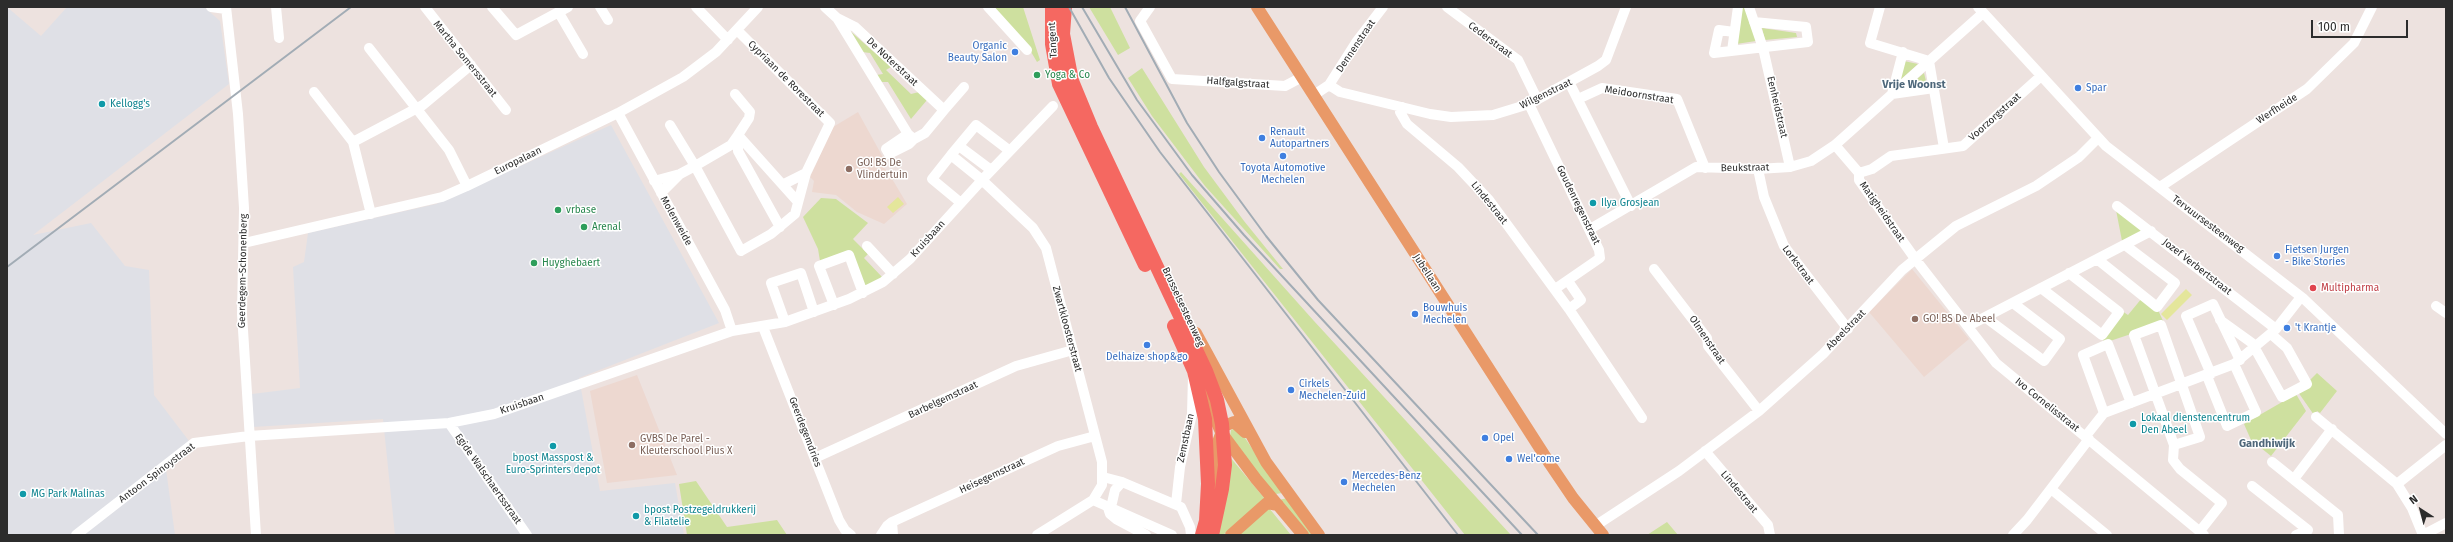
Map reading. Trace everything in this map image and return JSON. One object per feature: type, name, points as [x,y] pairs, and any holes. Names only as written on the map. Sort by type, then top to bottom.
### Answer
[{"type":"highway","name":"Tangent","points":[[1052,7],[1052,44],[1062,70]]},
{"type":"highway","name":"Tangent","points":[[1062,70],[1065,7]]},
{"type":"highway","name":"Brusselsesteenweg","points":[[1062,70],[1084,111]]},
{"type":"highway","name":"Brusselsesteenweg","points":[[1062,70],[1063,96],[1192,377]]},
{"type":"highway","points":[[1084,111],[1212,385],[1222,424],[1224,477],[1209,529]]},
{"type":"highway","points":[[1192,377],[1207,435],[1209,529]]},
{"type":"main road","name":"Jubellaan","points":[[1257,7],[1553,470],[1599,530]]},
{"type":"main road","name":"Brusselsesteenweg","points":[[1084,111],[1135,204],[1190,321],[1231,401],[1266,462],[1319,535]]},
{"type":"main road","name":"Brusselsesteenweg","points":[[1192,377],[1211,409],[1221,432],[1303,535]]},
{"type":"main road","points":[[1211,409],[1218,415],[1225,414],[1230,408],[1231,401]]},
{"type":"main road","points":[[1209,529],[1211,502],[1221,432],[1226,424],[1237,424],[1266,462]]},
{"type":"main road","points":[[1231,535],[1267,503],[1278,505]]},
{"type":"street","points":[[211,7],[226,8]]},
{"type":"street","points":[[276,7],[279,38]]},
{"type":"street","name":"Martha Somersstraat","points":[[425,7],[506,110]]},
{"type":"street","points":[[492,7],[516,36],[563,10],[583,54]]},
{"type":"street","points":[[600,7],[608,20]]},
{"type":"street","points":[[696,7],[728,40]]},
{"type":"street","name":"Europalaan","points":[[244,243],[442,197],[467,186],[618,113],[683,77],[728,40],[758,7]]},
{"type":"street","name":"De Noterstraat","points":[[824,7],[837,18],[855,27],[944,110]]},
{"type":"street","points":[[988,7],[1027,50]]},
{"type":"street","name":"Dennenstraat","points":[[1329,85],[1357,41],[1383,7]]},
{"type":"street","name":"Cederstraat","points":[[1447,7],[1518,60],[1533,102]]},
{"type":"street","name":"Wilgenstraat","points":[[1329,85],[1340,92],[1430,114],[1470,117],[1493,115],[1533,102],[1587,74],[1606,60],[1626,7]]},
{"type":"street","points":[[1732,51],[1738,7]]},
{"type":"street","name":"Eenheidstraat","points":[[1749,7],[1763,48],[1790,167]]},
{"type":"street","points":[[1880,7],[1870,43],[1929,61],[1944,148]]},
{"type":"street","name":"Werfheide","points":[[2160,187],[2307,89],[2354,43],[2372,7]]},
{"type":"street","name":"Geerdegem-Schonenberg","points":[[226,8],[238,120],[244,208],[242,314],[256,535]]},
{"type":"street","name":"Halfgalgstraat","points":[[1147,10],[1140,22],[1172,79],[1285,86],[1302,77]]},
{"type":"street","name":"Tervuursesteenweg","points":[[1980,10],[2098,138],[2114,153],[2301,297],[2446,434]]},
{"type":"street","name":"Beukstraat","points":[[1590,229],[1696,167],[1758,169],[1790,167],[1811,161],[1835,145],[1929,61],[1980,10]]},
{"type":"street","name":"De Noterstraat","points":[[837,18],[911,136],[925,133],[964,87]]},
{"type":"street","points":[[1734,32],[1719,30],[1714,53],[1808,42],[1806,27],[1754,22]]},
{"type":"street","name":"Cypriaan de Rorestraat","points":[[695,166],[741,250],[780,227],[795,214],[806,173],[830,123],[737,30]]},
{"type":"street","points":[[369,48],[449,150],[467,186]]},
{"type":"street","points":[[1903,52],[1892,94],[1934,88]]},
{"type":"street","points":[[353,142],[417,109],[471,65]]},
{"type":"street","name":"Voorzorgstraat","points":[[1859,173],[1872,169],[1891,156],[1963,146],[2041,76]]},
{"type":"street","points":[[1570,82],[1631,206]]},
{"type":"street","points":[[1314,95],[1329,85]]},
{"type":"street","name":"Meidoornstraat","points":[[1578,99],[1602,88],[1677,99],[1705,168]]},
{"type":"street","points":[[314,92],[353,142],[371,214]]},
{"type":"street","points":[[654,181],[680,174],[731,146],[749,118],[750,112],[734,94]]},
{"type":"street","name":"Goudenregenstraat","points":[[1533,102],[1590,229],[1600,258],[1555,289]]},
{"type":"street","name":"Kruisbaan","points":[[249,436],[449,423],[494,414],[732,331],[763,327],[785,322],[834,305],[863,293],[893,274],[910,259],[991,170],[1053,106]]},
{"type":"street","name":"Lindestraat","points":[[1402,107],[1400,112],[1406,124],[1458,167],[1490,200],[1569,308],[1642,418]]},
{"type":"street","name":"Molenweide","points":[[618,113],[725,310],[732,331]]},
{"type":"street","points":[[670,125],[695,166]]},
{"type":"street","points":[[961,203],[932,179],[976,125],[1010,151]]},
{"type":"street","points":[[738,135],[784,184],[798,202]]},
{"type":"street","points":[[738,135],[738,151],[780,227]]},
{"type":"street","name":"Abeelstraat","points":[[1599,530],[1759,411],[1848,329],[1902,270],[1956,226],[2036,186],[2079,156],[2098,138]]},
{"type":"street","name":"Matigheidstraat","points":[[1835,145],[1859,173],[1859,180],[1916,260]]},
{"type":"street","points":[[959,146],[991,170]]},
{"type":"street","points":[[952,155],[982,180]]},
{"type":"street","name":"Lorkstraat","points":[[1758,169],[1764,197],[1784,246],[1848,329]]},
{"type":"street","points":[[784,184],[806,173]]},
{"type":"street","points":[[661,193],[680,174]]},
{"type":"street","name":"Zwartkloosterstraat","points":[[982,180],[1033,228],[1046,248],[1095,436],[1103,477],[1095,498]]},
{"type":"street","name":"Jozef Verbertstraat","points":[[2117,206],[2151,231],[2273,331],[2287,348],[2307,384],[2282,397],[2252,343],[2220,320]]},
{"type":"street","points":[[1968,326],[2151,231]]},
{"type":"street","points":[[2097,259],[2157,307],[2175,283],[2126,245]]},
{"type":"street","points":[[867,246],[893,274]]},
{"type":"street","points":[[834,305],[819,266],[849,255],[863,293]]},
{"type":"street","name":"Ivo Cornelisstraat","points":[[1916,260],[1996,363],[2202,533],[2222,503],[2180,469],[2173,460],[2174,445]]},
{"type":"street","name":"Olmenstraat","points":[[1654,269],[1708,338],[1708,346],[1759,411]]},
{"type":"street","points":[[785,322],[771,283],[801,272],[814,312]]},
{"type":"street","points":[[2041,288],[2102,335],[2119,312],[2070,273]]},
{"type":"street","points":[[1568,281],[1581,300],[1569,308]]},
{"type":"street","points":[[2013,535],[2051,489],[2104,413],[2209,375],[2237,362],[2273,331],[2301,297]]},
{"type":"street","points":[[1985,317],[2044,361],[2060,338],[2013,303]]},
{"type":"street","name":"Jozef Verbertstraat","points":[[2213,304],[2220,320],[2256,412],[2227,426],[2186,316],[2213,304]]},
{"type":"street","points":[[2436,306],[2446,313]]},
{"type":"street","points":[[2161,325],[2182,384],[2200,437],[2174,445],[2134,335],[2161,325]]},
{"type":"street","name":"Geerdegemdries","points":[[763,327],[839,520],[845,530],[851,535]]},
{"type":"street","points":[[2104,413],[2083,355],[2108,344],[2131,403]]},
{"type":"street","name":"Barbelgemstraat","points":[[815,458],[1016,366],[1073,350]]},
{"type":"street","name":"Zemstbaan","points":[[1176,504],[1180,467],[1192,414],[1192,377]]},
{"type":"street","points":[[2316,417],[2397,484],[2412,508],[2423,535],[2446,523]]},
{"type":"street","name":"Egide Walschaertsstraat","points":[[449,423],[527,535]]},
{"type":"street","points":[[2294,479],[2332,430]]},
{"type":"street","name":"Antoon Spinoystraat","points":[[76,535],[194,443],[249,436]]},
{"type":"street","name":"Heisegemstraat","points":[[881,535],[887,526],[892,522],[1058,446],[1095,436]]},
{"type":"street","points":[[2397,484],[2446,445]]},
{"type":"street","name":"Lindestraat","points":[[1705,452],[1768,525],[1770,535]]},
{"type":"street","points":[[2272,462],[2338,515],[2339,535]]},
{"type":"street","points":[[1103,477],[1122,482],[1181,507],[1187,519],[1191,535]]},
{"type":"street","points":[[1122,482],[1115,490],[1110,505],[1110,514],[1116,519],[1146,535]]},
{"type":"street","points":[[2252,486],[2308,530],[2296,535]]},
{"type":"street","points":[[2051,489],[2107,535]]},
{"type":"street","points":[[1037,535],[1095,498],[1172,535]]},
{"type":"street","points":[[892,522],[893,535]]},
{"type":"shaded area","points":[[7,7],[41,36],[67,7],[204,7],[220,21],[229,84],[33,235],[91,223],[125,266],[149,270],[154,395],[189,441],[165,462],[175,535],[7,535]]},
{"type":"shaded area","name":"GO! BS De Vlindertuin","points":[[858,112],[885,161],[881,165],[888,172],[907,204],[884,224],[857,212],[836,195],[812,192],[814,181],[810,177],[833,127]]},
{"type":"shaded area","points":[[611,125],[719,323],[579,378],[600,491],[675,483],[684,535],[395,535],[383,419],[253,427],[252,394],[300,388],[293,267],[304,262],[308,233],[436,204]]},
{"type":"shaded area","name":"GO! BS De Abeel","points":[[1912,269],[1969,339],[1924,377],[1869,312]]},
{"type":"shaded area","name":"GVBS De Parel - Kleuterschool Pius X","points":[[637,375],[677,475],[607,483],[590,391]]},
{"type":"green space","points":[[995,7],[1023,7],[1040,60],[1037,62],[1027,45],[993,9]]},
{"type":"green space","points":[[1089,7],[1110,7],[1130,48],[1118,55]]},
{"type":"green space","points":[[1742,7],[1746,7],[1756,41],[1736,44]]},
{"type":"green space","points":[[1762,28],[1796,33],[1797,37],[1765,40]]},
{"type":"green space","points":[[849,30],[891,67],[886,70],[911,94],[919,92],[927,100],[911,119],[888,82],[881,82],[876,75],[883,74],[870,53],[862,52]]},
{"type":"green space","points":[[1904,61],[1918,64],[1898,82]]},
{"type":"green space","points":[[1142,68],[1204,167],[1244,221],[1283,269],[1280,269],[1205,186],[1152,116],[1128,78]]},
{"type":"green space","points":[[1924,73],[1927,85],[1904,90]]},
{"type":"green space","points":[[1181,172],[1314,321],[1511,535],[1465,535],[1179,174]]},
{"type":"green space","points":[[898,197],[904,204],[893,213],[887,207]]},
{"type":"green space","points":[[821,198],[836,199],[868,223],[853,239],[868,254],[864,258],[883,278],[864,287],[850,251],[820,261],[818,249],[803,217]]},
{"type":"green space","points":[[2116,210],[2141,229],[2141,232],[2122,241]]},
{"type":"green space","points":[[2186,289],[2192,295],[2167,320],[2161,314]]},
{"type":"green space","points":[[2142,298],[2158,310],[2164,323],[2104,343],[2103,339],[2122,311],[2128,315]]},
{"type":"green space","points":[[2317,373],[2337,391],[2320,413],[2317,411],[2314,415],[2298,392]]},
{"type":"green space","points":[[2296,394],[2306,411],[2271,456],[2251,440],[2244,424]]},
{"type":"green space","points":[[1235,428],[1241,432],[1282,493],[1276,494],[1271,491],[1230,436],[1231,430]]},
{"type":"green space","points":[[1230,457],[1265,499],[1223,535],[1216,535]]},
{"type":"green space","points":[[696,481],[727,527],[777,520],[787,535],[687,535],[679,484]]},
{"type":"green space","points":[[1288,498],[1314,535],[1307,535],[1278,500]]},
{"type":"green space","points":[[1269,508],[1291,535],[1236,535]]},
{"type":"green space","points":[[1667,522],[1678,535],[1647,535]]},
{"type":"railway","points":[[7,267],[351,7]]},
{"type":"railway","points":[[1069,7],[1109,78],[1160,152],[1458,535]]},
{"type":"railway","points":[[1082,7],[1137,100],[1192,175],[1244,235],[1522,535]]},
{"type":"railway","points":[[1125,7],[1187,123],[1219,172],[1266,236],[1318,300],[1538,535]]},
{"type":"place","name":"Organic Beauty Salon","points":[[1015,52]]},
{"type":"place","name":"Yoga & Co","points":[[1037,75]]},
{"type":"place","name":"Spar","points":[[2078,88]]},
{"type":"place","name":"Kellogg's","points":[[102,104]]},
{"type":"place","name":"Renault Autopartners","points":[[1262,138]]},
{"type":"place","name":"Toyota Automotive Mechelen","points":[[1283,156]]},
{"type":"place","name":"GO! BS De Vlindertuin","points":[[849,169]]},
{"type":"place","name":"Ilya Grosjean","points":[[1593,203]]},
{"type":"place","name":"vrbase","points":[[558,210]]},
{"type":"place","name":"Arenal","points":[[584,227]]},
{"type":"place","name":"Fietsen Jurgen - Bike Stories","points":[[2277,256]]},
{"type":"place","name":"Huyghebaert","points":[[534,263]]},
{"type":"place","name":"Multipharma","points":[[2313,288]]},
{"type":"place","name":"Bouwhuis Mechelen","points":[[1415,314]]},
{"type":"place","name":"GO! BS De Abeel","points":[[1915,319]]},
{"type":"place","name":"'t Krantje","points":[[2287,328]]},
{"type":"place","name":"Delhaize shop&go","points":[[1147,345]]},
{"type":"place","name":"Cirkels Mechelen-Zuid","points":[[1291,390]]},
{"type":"place","name":"Lokaal dienstencentrum Den Abeel","points":[[2133,424]]},
{"type":"place","name":"Opel","points":[[1485,438]]},
{"type":"place","name":"GVBS De Parel - Kleuterschool Pius X","points":[[632,445]]},
{"type":"place","name":"bpost Masspost & Euro-Sprinters depot","points":[[553,446]]},
{"type":"place","name":"Wel'come","points":[[1509,459]]},
{"type":"place","name":"Mercedes-Benz Mechelen","points":[[1344,482]]},
{"type":"place","name":"MG Park Malinas","points":[[23,494]]},
{"type":"place","name":"bpost Postzegeldrukkerij & Filatelie","points":[[636,516]]},
{"type":"district","name":"Vrije Woonst","points":[[1914,85]]},
{"type":"district","name":"Gandhiwijk","points":[[2267,444]]}]
